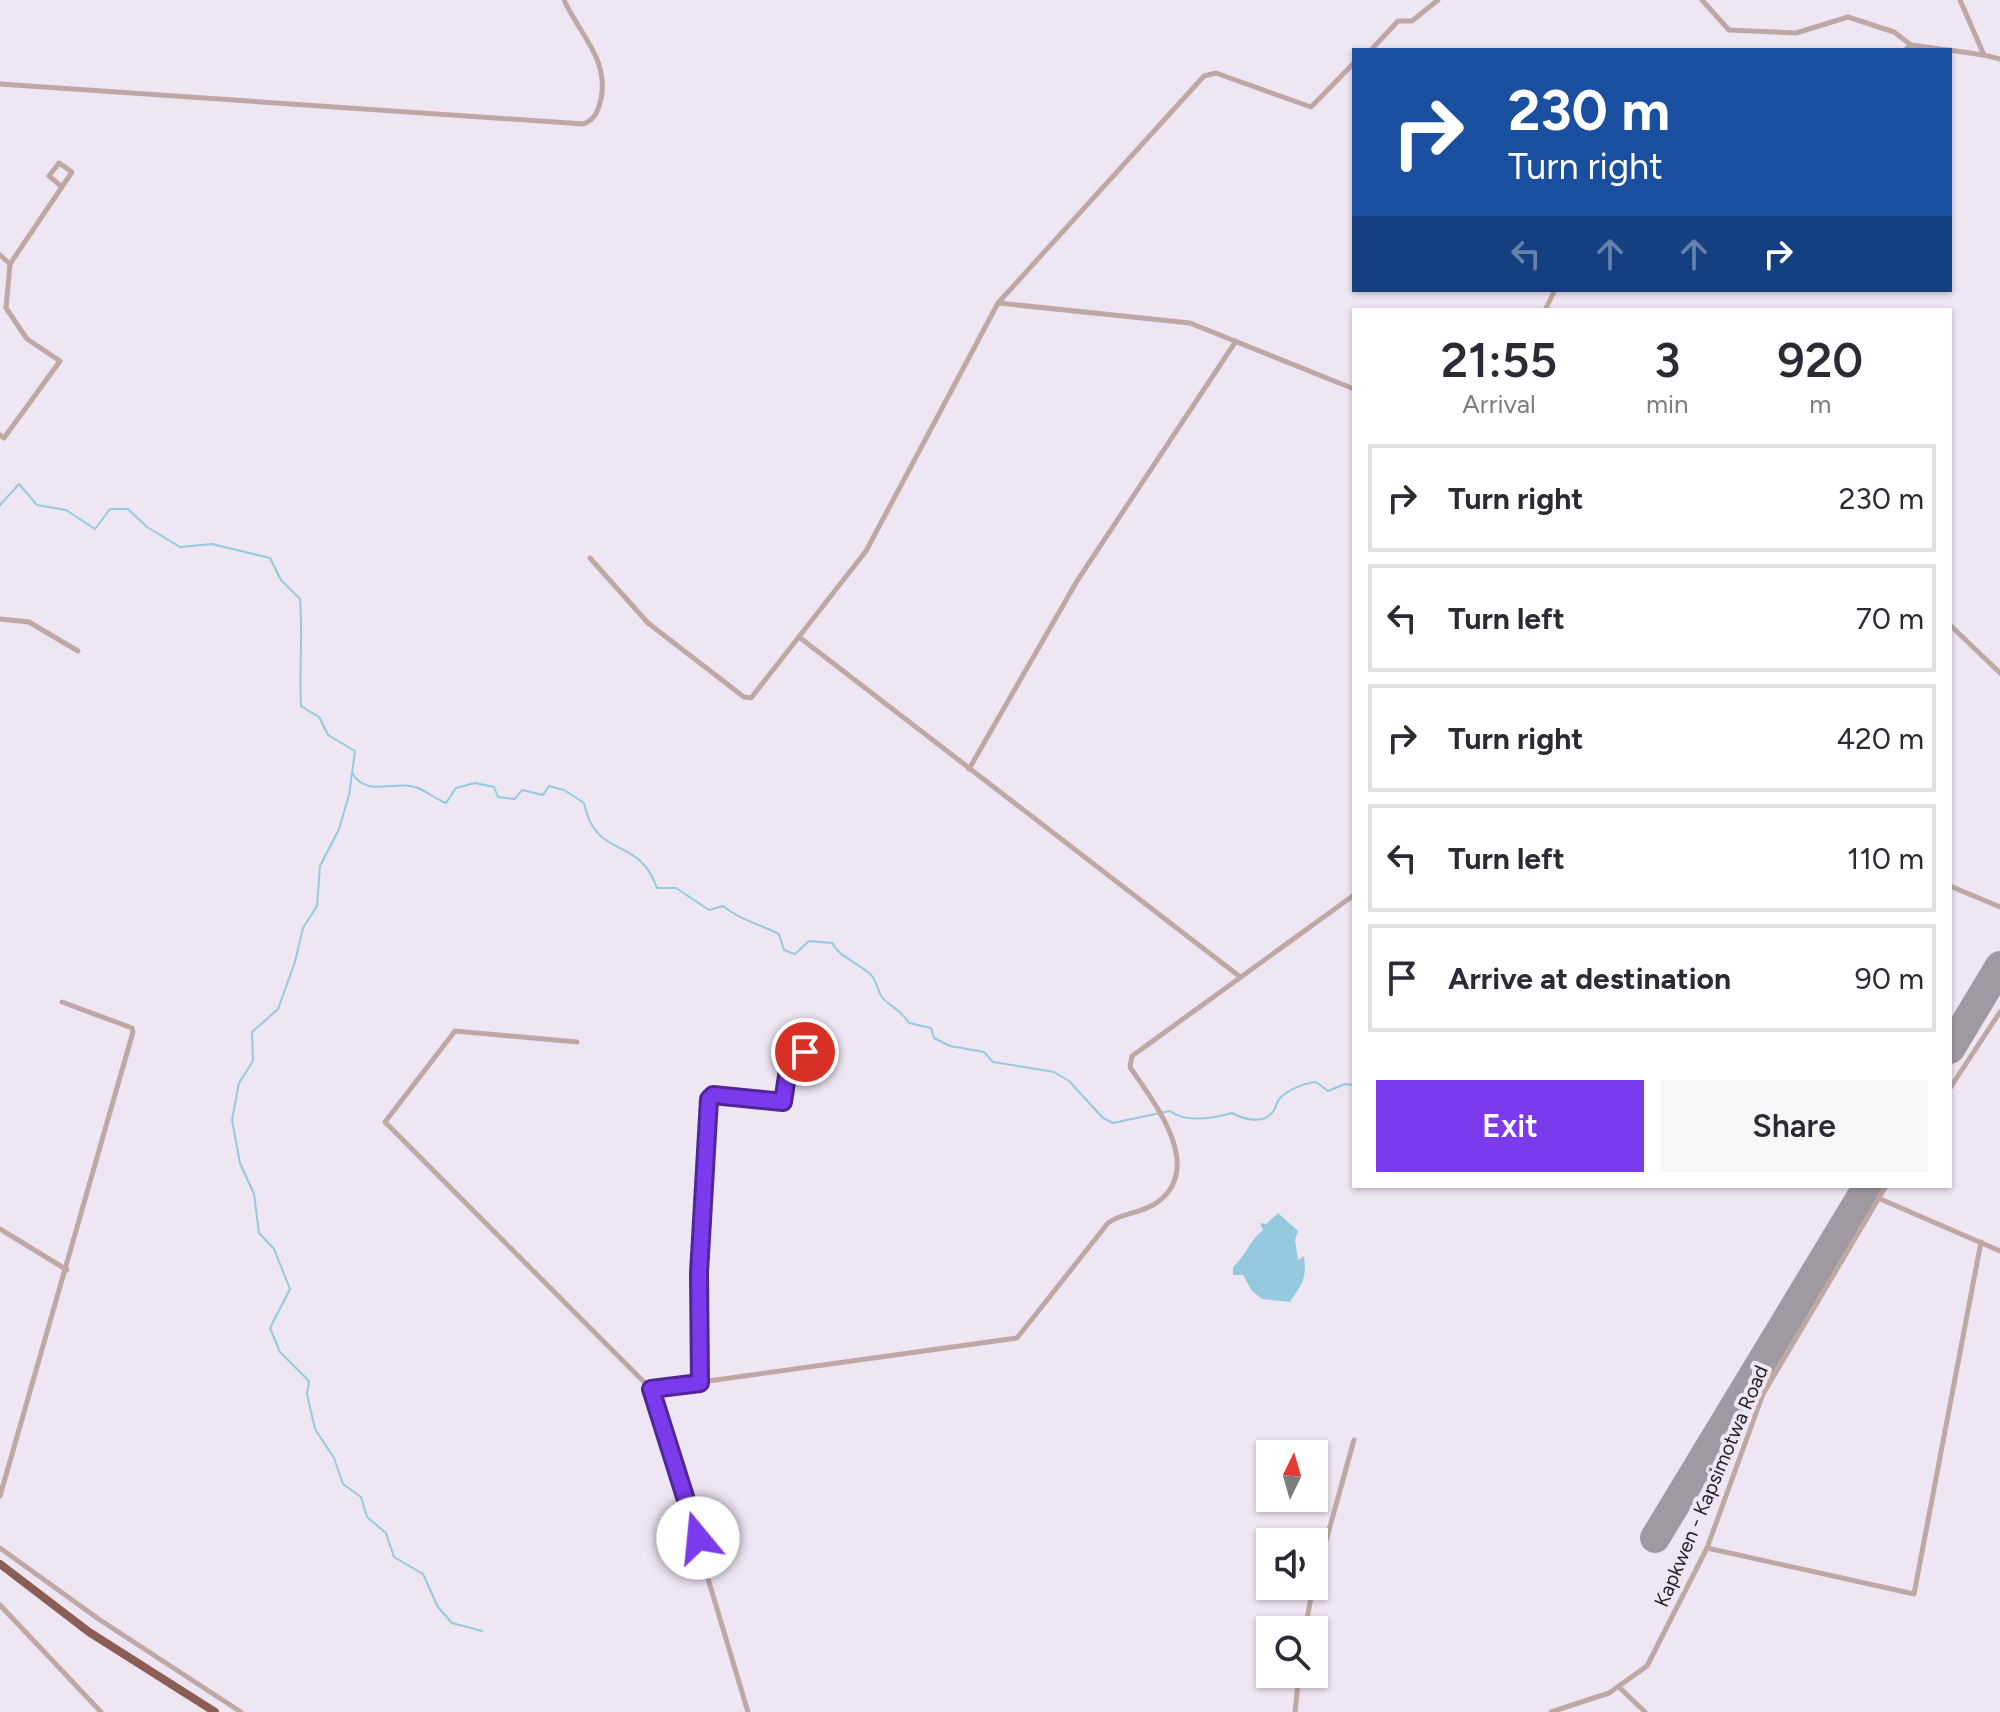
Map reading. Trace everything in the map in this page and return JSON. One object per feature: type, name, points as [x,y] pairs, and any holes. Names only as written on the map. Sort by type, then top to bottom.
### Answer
[{"type":"highway","points":[[0,1564],[89,1632],[215,1712]]},
{"type":"street","points":[[0,84],[583,124],[593,118],[599,108],[604,75],[564,0]]},
{"type":"street","points":[[1373,48],[1398,21],[1412,21],[1438,0]]},
{"type":"street","points":[[1702,0],[1729,30],[1796,33],[1848,17],[1894,32],[1911,45],[1934,48]]},
{"type":"street","points":[[1960,0],[1984,55]]},
{"type":"street","points":[[1907,48],[1911,45]]},
{"type":"street","points":[[1952,50],[2000,59]]},
{"type":"street","points":[[590,558],[648,623],[748,699],[754,696],[866,551],[998,303],[1204,76],[1216,73],[1311,107],[1352,65]]},
{"type":"street","points":[[0,435],[4,438],[60,361],[27,339],[3,310],[10,264],[62,187],[72,172],[59,163],[49,176],[62,187]]},
{"type":"street","points":[[0,255],[10,264]]},
{"type":"street","points":[[998,303],[1190,323],[1352,388]]},
{"type":"street","points":[[969,769],[1077,581],[1236,341]]},
{"type":"street","points":[[0,619],[29,622],[78,651]]},
{"type":"street","points":[[1952,626],[1961,631],[2000,673]]},
{"type":"street","points":[[799,637],[1239,976]]},
{"type":"street","points":[[1952,887],[2000,907]]},
{"type":"street","points":[[651,1389],[1017,1338],[1108,1223],[1115,1217],[1143,1211],[1168,1193],[1176,1170],[1172,1135],[1129,1062],[1135,1051],[1352,896]]},
{"type":"street","points":[[0,1496],[133,1032],[128,1026],[62,1002]]},
{"type":"street","points":[[1952,1085],[2000,1012]]},
{"type":"street","points":[[577,1042],[455,1031],[385,1122],[631,1373],[651,1389],[748,1712]]},
{"type":"street","points":[[700,1383],[699,1273],[709,1098],[783,1102],[792,1058],[833,1038]]},
{"type":"street","name":"Kapkwen - Kapsimotwa Road","points":[[1551,1712],[1619,1687],[1647,1666],[1661,1644],[1707,1548],[1763,1394],[1885,1188]]},
{"type":"street","points":[[1878,1198],[2000,1251]]},
{"type":"street","points":[[0,1229],[67,1270]]},
{"type":"street","points":[[1707,1548],[1914,1594],[1981,1242]]},
{"type":"street","points":[[1328,1534],[1354,1440]]},
{"type":"street","points":[[0,1548],[100,1620],[241,1712]]},
{"type":"street","points":[[0,1605],[101,1712]]},
{"type":"street","points":[[89,1632],[100,1620]]},
{"type":"street","points":[[1619,1687],[1645,1712]]},
{"type":"street","points":[[193,1700],[200,1688]]},
{"type":"street","points":[[1295,1712],[1298,1688]]},
{"type":"water","points":[[1278,1213],[1298,1231],[1295,1240],[1298,1260],[1304,1256],[1303,1281],[1290,1302],[1262,1299],[1252,1291],[1243,1275],[1233,1275],[1233,1267],[1263,1230],[1260,1223],[1266,1224]]},
{"type":"waterway","points":[[0,505],[19,484],[37,505],[66,510],[95,529],[110,509],[128,509],[147,527],[180,547],[212,544],[270,558],[281,580],[300,599],[301,706],[319,717],[328,735],[355,751],[349,795],[339,829],[320,866],[317,906],[303,928],[278,1009],[252,1032],[253,1061],[239,1083],[232,1120],[240,1163],[254,1194],[259,1233],[274,1249],[290,1289],[270,1328],[280,1352],[309,1381],[307,1394],[315,1429],[334,1458],[343,1484],[361,1497],[367,1517],[386,1533],[394,1557],[423,1574],[438,1607],[452,1623],[482,1631]]},
{"type":"waterway","points":[[353,774],[366,785],[418,788],[446,803],[456,788],[475,783],[494,787],[498,797],[515,799],[522,790],[543,795],[549,786],[564,790],[584,803],[598,833],[639,860],[649,871],[657,888],[676,888],[709,910],[723,906],[779,934],[784,950],[795,954],[809,941],[832,943],[871,975],[882,997],[909,1023],[931,1028],[934,1038],[950,1046],[984,1052],[993,1062],[1054,1072],[1069,1081],[1103,1118],[1113,1123],[1170,1111],[1192,1118],[1232,1113],[1243,1118],[1260,1119],[1270,1115],[1283,1095],[1301,1085],[1316,1082],[1328,1091],[1345,1084],[1352,1085]]},
{"type":"runway","points":[[1952,1046],[2000,966]]},
{"type":"runway","points":[[1655,1538],[1867,1188]]},
{"type":"route","points":[[698,1538],[651,1389],[700,1383],[699,1273],[709,1099],[713,1095],[783,1102],[789,1063],[796,1055],[805,1052]]}]
